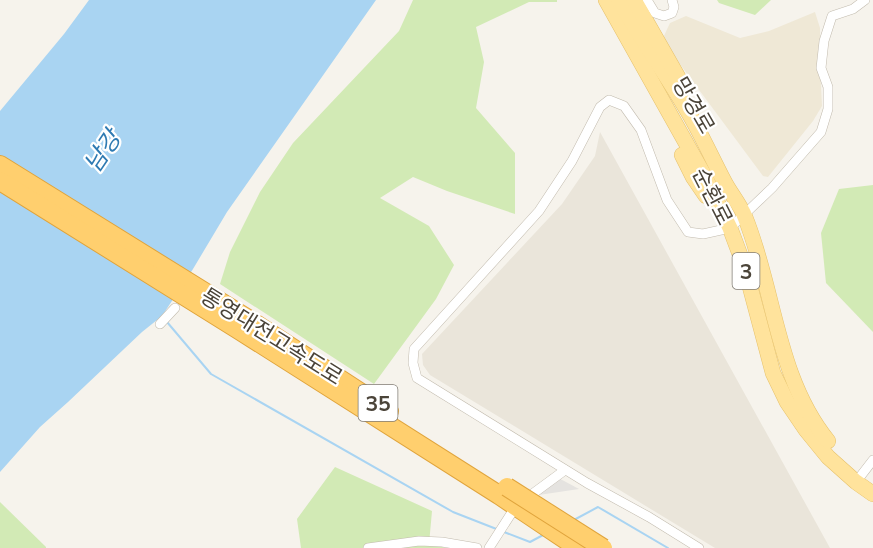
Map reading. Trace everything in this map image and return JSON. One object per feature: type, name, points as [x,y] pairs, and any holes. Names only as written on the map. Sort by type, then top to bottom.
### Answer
[{"type":"highway","name":"통영대전고속도로","points":[[0,165],[503,491],[603,548]]},
{"type":"highway","name":"통영대전고속도로","points":[[0,181],[244,325]]},
{"type":"highway","name":"통영대전고속도로","points":[[503,491],[516,507],[578,548]]},
{"type":"main road","points":[[597,0],[660,109],[693,177],[730,228]]},
{"type":"main road","name":"3","points":[[606,0],[631,34]]},
{"type":"main road","name":"3","points":[[619,0],[631,34]]},
{"type":"main road","name":"망경로","points":[[634,0],[702,117],[738,187],[744,214]]},
{"type":"main road","name":"순환로","points":[[631,34],[730,228],[745,268],[773,373],[787,402],[828,457],[864,478]]},
{"type":"main road","name":"순환로","points":[[631,34],[691,117],[729,191],[744,214],[763,273],[781,347],[796,388],[816,427],[836,451],[864,478],[873,494]]},
{"type":"street","points":[[647,0],[655,13],[664,16],[672,13],[674,7],[672,0]]},
{"type":"street","points":[[699,548],[649,517],[586,483],[417,378],[413,363],[414,349],[538,211],[572,161],[600,107],[609,100],[624,106],[641,130],[667,200],[688,232],[703,234],[730,228],[772,188],[821,132],[828,109],[828,87],[821,68],[824,41],[832,16],[853,9],[866,0]]},
{"type":"street","points":[[160,324],[175,308]]},
{"type":"street","points":[[864,478],[873,460]]},
{"type":"street","points":[[489,548],[516,507],[565,470]]},
{"type":"street","points":[[368,548],[419,541],[477,548]]},
{"type":"shaded area","points":[[815,12],[820,28],[822,106],[813,121],[768,177],[763,176],[662,40],[670,23],[686,16],[740,38],[769,31]]},
{"type":"shaded area","points":[[600,132],[830,548],[715,548],[430,375],[423,365],[422,354],[562,204],[595,156]]},
{"type":"shaded area","points":[[551,474],[579,489],[532,496],[531,492]]},
{"type":"green space","points":[[413,0],[557,0],[557,2],[529,2],[476,27],[484,62],[476,108],[515,153],[515,214],[413,177],[380,198],[429,226],[454,265],[436,299],[374,384],[220,284],[230,252],[260,192],[293,143],[399,31]]},
{"type":"green space","points":[[717,0],[771,0],[755,15],[719,3]]},
{"type":"green space","points":[[873,185],[873,332],[826,283],[821,233],[839,189]]},
{"type":"green space","points":[[335,467],[432,511],[429,544],[446,548],[301,548],[297,519]]},
{"type":"green space","points":[[0,502],[46,547],[46,548],[0,548]]},
{"type":"water","name":"남강","points":[[89,0],[376,0],[227,212],[162,316],[40,427],[0,472],[0,111]]},
{"type":"waterway","points":[[167,322],[211,374],[453,512],[499,530]]},
{"type":"waterway","points":[[572,521],[598,507],[668,548]]},
{"type":"waterway","points":[[504,532],[530,542],[545,534]]}]
